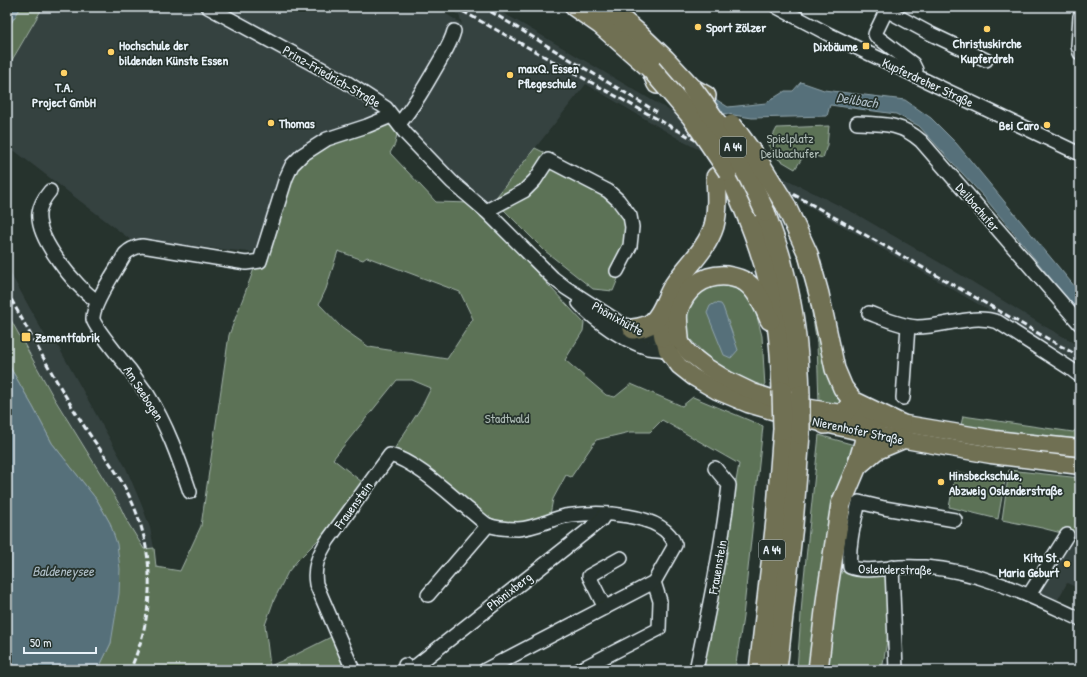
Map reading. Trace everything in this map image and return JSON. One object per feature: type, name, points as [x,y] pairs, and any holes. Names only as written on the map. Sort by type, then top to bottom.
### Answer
[{"type":"highway","points":[[575,7],[601,25],[651,69],[659,89],[696,137],[709,159],[722,174],[713,228],[696,257],[674,286],[664,308],[657,317],[644,327],[633,329]]},
{"type":"highway","name":"A 44","points":[[607,7],[644,38],[692,88],[729,140],[749,177],[764,212],[783,266],[797,345],[800,395],[791,432],[776,513],[759,670]]},
{"type":"highway","points":[[692,88],[712,100],[717,106],[759,162],[785,204],[808,254],[819,294],[835,369],[843,388],[849,410],[865,433],[864,443],[857,466],[841,504],[827,594],[818,670]]},
{"type":"highway","name":"A 44","points":[[722,174],[745,210],[757,241],[766,272],[775,311],[780,347],[782,390],[791,432],[793,525],[777,670]]},
{"type":"highway","points":[[670,342],[678,312],[684,298],[692,287],[704,279],[717,275],[734,277],[747,283],[757,294],[767,312],[780,347]]},
{"type":"highway","points":[[664,308],[662,326],[670,342]]},
{"type":"highway","points":[[825,424],[849,410]]},
{"type":"highway","points":[[849,410],[902,432]]},
{"type":"highway","points":[[857,466],[876,450],[902,432]]},
{"type":"main road","name":"Nierenhofer Straße","points":[[670,342],[684,348],[707,367],[728,380],[753,392],[793,405],[849,410]]},
{"type":"main road","name":"Nierenhofer Straße","points":[[670,342],[679,366],[694,377],[717,391],[748,404],[786,415],[865,433],[902,432],[995,439],[1080,448]]},
{"type":"main road","name":"Nierenhofer Straße","points":[[902,432],[990,455],[1080,466]]},
{"type":"street","name":"Prinz-Friedrich-Straße","points":[[208,7],[346,82],[386,108],[395,120]]},
{"type":"street","name":"Kupferdreher Straße","points":[[777,7],[830,35],[1080,154]]},
{"type":"street","points":[[914,75],[916,70],[913,64],[875,34],[887,9],[929,33],[986,60]]},
{"type":"street","points":[[1080,16],[1078,46],[1080,53]]},
{"type":"street","name":"Prinz-Friedrich-Straße","points":[[260,261],[286,178],[292,165],[302,154],[327,139],[367,126],[395,120],[407,115],[426,86],[452,40],[454,31]]},
{"type":"street","name":"Phönixhütte","points":[[395,120],[406,134],[452,182],[486,211],[553,278],[617,321],[633,329],[670,342]]},
{"type":"street","name":"Deilbachufer","points":[[857,123],[882,124],[897,127],[912,133],[921,141],[1080,324]]},
{"type":"street","points":[[486,211],[524,191],[535,180],[548,160],[608,191],[618,200],[630,216],[632,228],[630,246],[617,271]]},
{"type":"street","points":[[50,190],[42,202],[39,211],[39,221],[47,242],[66,271],[83,290],[98,301]]},
{"type":"street","name":"Am Seebogen","points":[[190,492],[167,431],[148,396],[95,326],[93,314],[98,301],[125,254],[129,250],[137,247],[142,246],[246,263],[260,261]]},
{"type":"street","name":"Phönixhütte","points":[[566,288],[586,310],[614,332],[649,348],[670,342]]},
{"type":"street","points":[[869,314],[908,326],[929,326],[981,318],[992,320],[998,322],[1080,376]]},
{"type":"street","points":[[903,398],[908,326]]},
{"type":"street","name":"Frauenstein","points":[[353,670],[316,584],[315,566],[319,555],[328,540],[390,455],[401,458],[429,478],[488,525]]},
{"type":"street","name":"Frauenstein","points":[[696,670],[720,552],[729,485],[715,468]]},
{"type":"street","name":"Oslenderstraße","points":[[954,520],[884,508],[859,502],[852,535],[849,558],[850,567],[857,570],[926,567],[985,578],[1028,595],[1080,619]]},
{"type":"street","points":[[428,595],[488,525],[518,529],[579,514],[605,514],[632,516],[653,522],[673,538],[675,545],[654,582],[484,670]]},
{"type":"street","name":"Phönixberg","points":[[417,670],[417,665],[601,520],[605,514]]},
{"type":"street","points":[[1028,595],[1067,535]]},
{"type":"street","points":[[605,608],[589,576],[621,558]]},
{"type":"street","points":[[892,568],[896,670]]},
{"type":"street","points":[[579,670],[660,629],[660,601],[654,582]]},
{"type":"shaded area","points":[[43,7],[435,7],[462,24],[459,15],[445,7],[493,7],[786,179],[856,214],[1080,346],[1080,363],[796,199],[686,143],[586,84],[486,210],[406,133],[406,114],[260,253],[131,240],[7,145],[8,69]]},
{"type":"shaded area","points":[[7,267],[49,343],[54,339],[126,468],[150,528],[154,548],[144,549],[128,523],[118,502],[54,398],[7,313]]},
{"type":"shaded area","name":"Kita St. Maria Geburt","points":[[1068,542],[1080,545],[1080,589],[1067,583],[1057,601],[1036,591]]},
{"type":"green space","points":[[21,7],[43,7],[8,67],[7,73],[7,54],[11,45],[7,42],[7,29]]},
{"type":"green space","name":"Stadtwald","points":[[384,120],[399,124],[395,144],[390,153],[436,202],[471,203],[584,323],[583,331],[565,360],[606,395],[615,397],[631,384],[682,406],[693,397],[763,426],[743,617],[735,670],[703,670],[739,464],[662,420],[650,432],[630,432],[596,440],[571,477],[566,475],[553,499],[549,520],[534,525],[488,523],[391,454],[422,406],[431,388],[412,380],[397,380],[333,459],[362,482],[323,535],[288,572],[274,600],[265,625],[270,666],[337,634],[352,670],[98,670],[111,643],[110,523],[97,500],[52,443],[7,362],[7,313],[54,398],[118,502],[128,523],[144,549],[154,548],[156,567],[180,571],[201,526],[229,335],[260,253],[303,155]],"holes":[[[338,251],[363,260],[367,257],[460,292],[473,319],[447,359],[369,347],[342,328],[319,304],[326,289]]]},
{"type":"green space","name":"Spielplatz Deilbachufer","points":[[829,126],[827,145],[823,158],[805,154],[795,169],[778,159],[768,145],[777,128]]},
{"type":"green space","points":[[535,148],[580,170],[633,209],[638,230],[613,291],[593,289],[545,251],[494,200]]},
{"type":"green space","points":[[781,209],[789,220],[843,397],[842,406],[819,403],[817,343],[807,283]]},
{"type":"green space","points":[[731,284],[753,301],[762,336],[765,387],[741,379],[714,364],[690,339],[682,322],[688,304],[703,287]]},
{"type":"green space","points":[[963,416],[1073,432],[1080,427],[1080,439],[980,429],[961,425]]},
{"type":"green space","points":[[819,435],[858,446],[825,571],[885,573],[891,593],[890,623],[882,670],[797,670],[803,587]]},
{"type":"green space","points":[[1009,470],[1080,478],[1080,522],[1073,536],[1002,520]]},
{"type":"green space","points":[[956,472],[1005,480],[998,519],[949,507]]},
{"type":"water","points":[[7,7],[21,7],[7,29]]},
{"type":"water","name":"Deilbach","points":[[568,7],[592,7],[620,25],[665,67],[728,107],[766,103],[785,91],[793,91],[801,82],[824,90],[905,100],[931,118],[956,143],[1080,293],[1080,314],[984,197],[919,126],[896,114],[830,105],[827,116],[752,118],[703,110]]},
{"type":"water","points":[[715,303],[721,304],[723,307],[738,350],[731,358],[724,355],[707,313],[710,306]]},
{"type":"water","name":"Baldeneysee","points":[[7,362],[52,443],[97,500],[110,523],[117,544],[120,569],[119,594],[111,643],[98,670],[7,670]]},
{"type":"railway","points":[[455,7],[818,208],[1080,357]]},
{"type":"railway","points":[[483,7],[657,112]]},
{"type":"railway","points":[[7,292],[71,405],[109,461],[135,508],[142,530],[147,554],[149,577],[145,624],[139,647],[130,670]]},
{"type":"place","name":"Sport Zölzer","points":[[698,27]]},
{"type":"place","name":"Christuskirche Kupferdreh","points":[[987,29]]},
{"type":"place","name":"Dixbäume","points":[[866,46]]},
{"type":"place","name":"Hochschule der bildenden Künste Essen","points":[[111,52]]},
{"type":"place","name":"T.A. Project GmbH","points":[[64,73]]},
{"type":"place","name":"maxQ. Essen Pflegeschule","points":[[510,75]]},
{"type":"place","name":"Thomas","points":[[271,123]]},
{"type":"place","name":"Bei Caro","points":[[1047,125]]},
{"type":"place","name":"Zementfabrik","points":[[26,337]]},
{"type":"place","name":"Hinsbeckschule, Abzweig Oslenderstraße","points":[[941,482]]},
{"type":"place","name":"Kita St. Maria Geburt","points":[[1067,564]]}]
